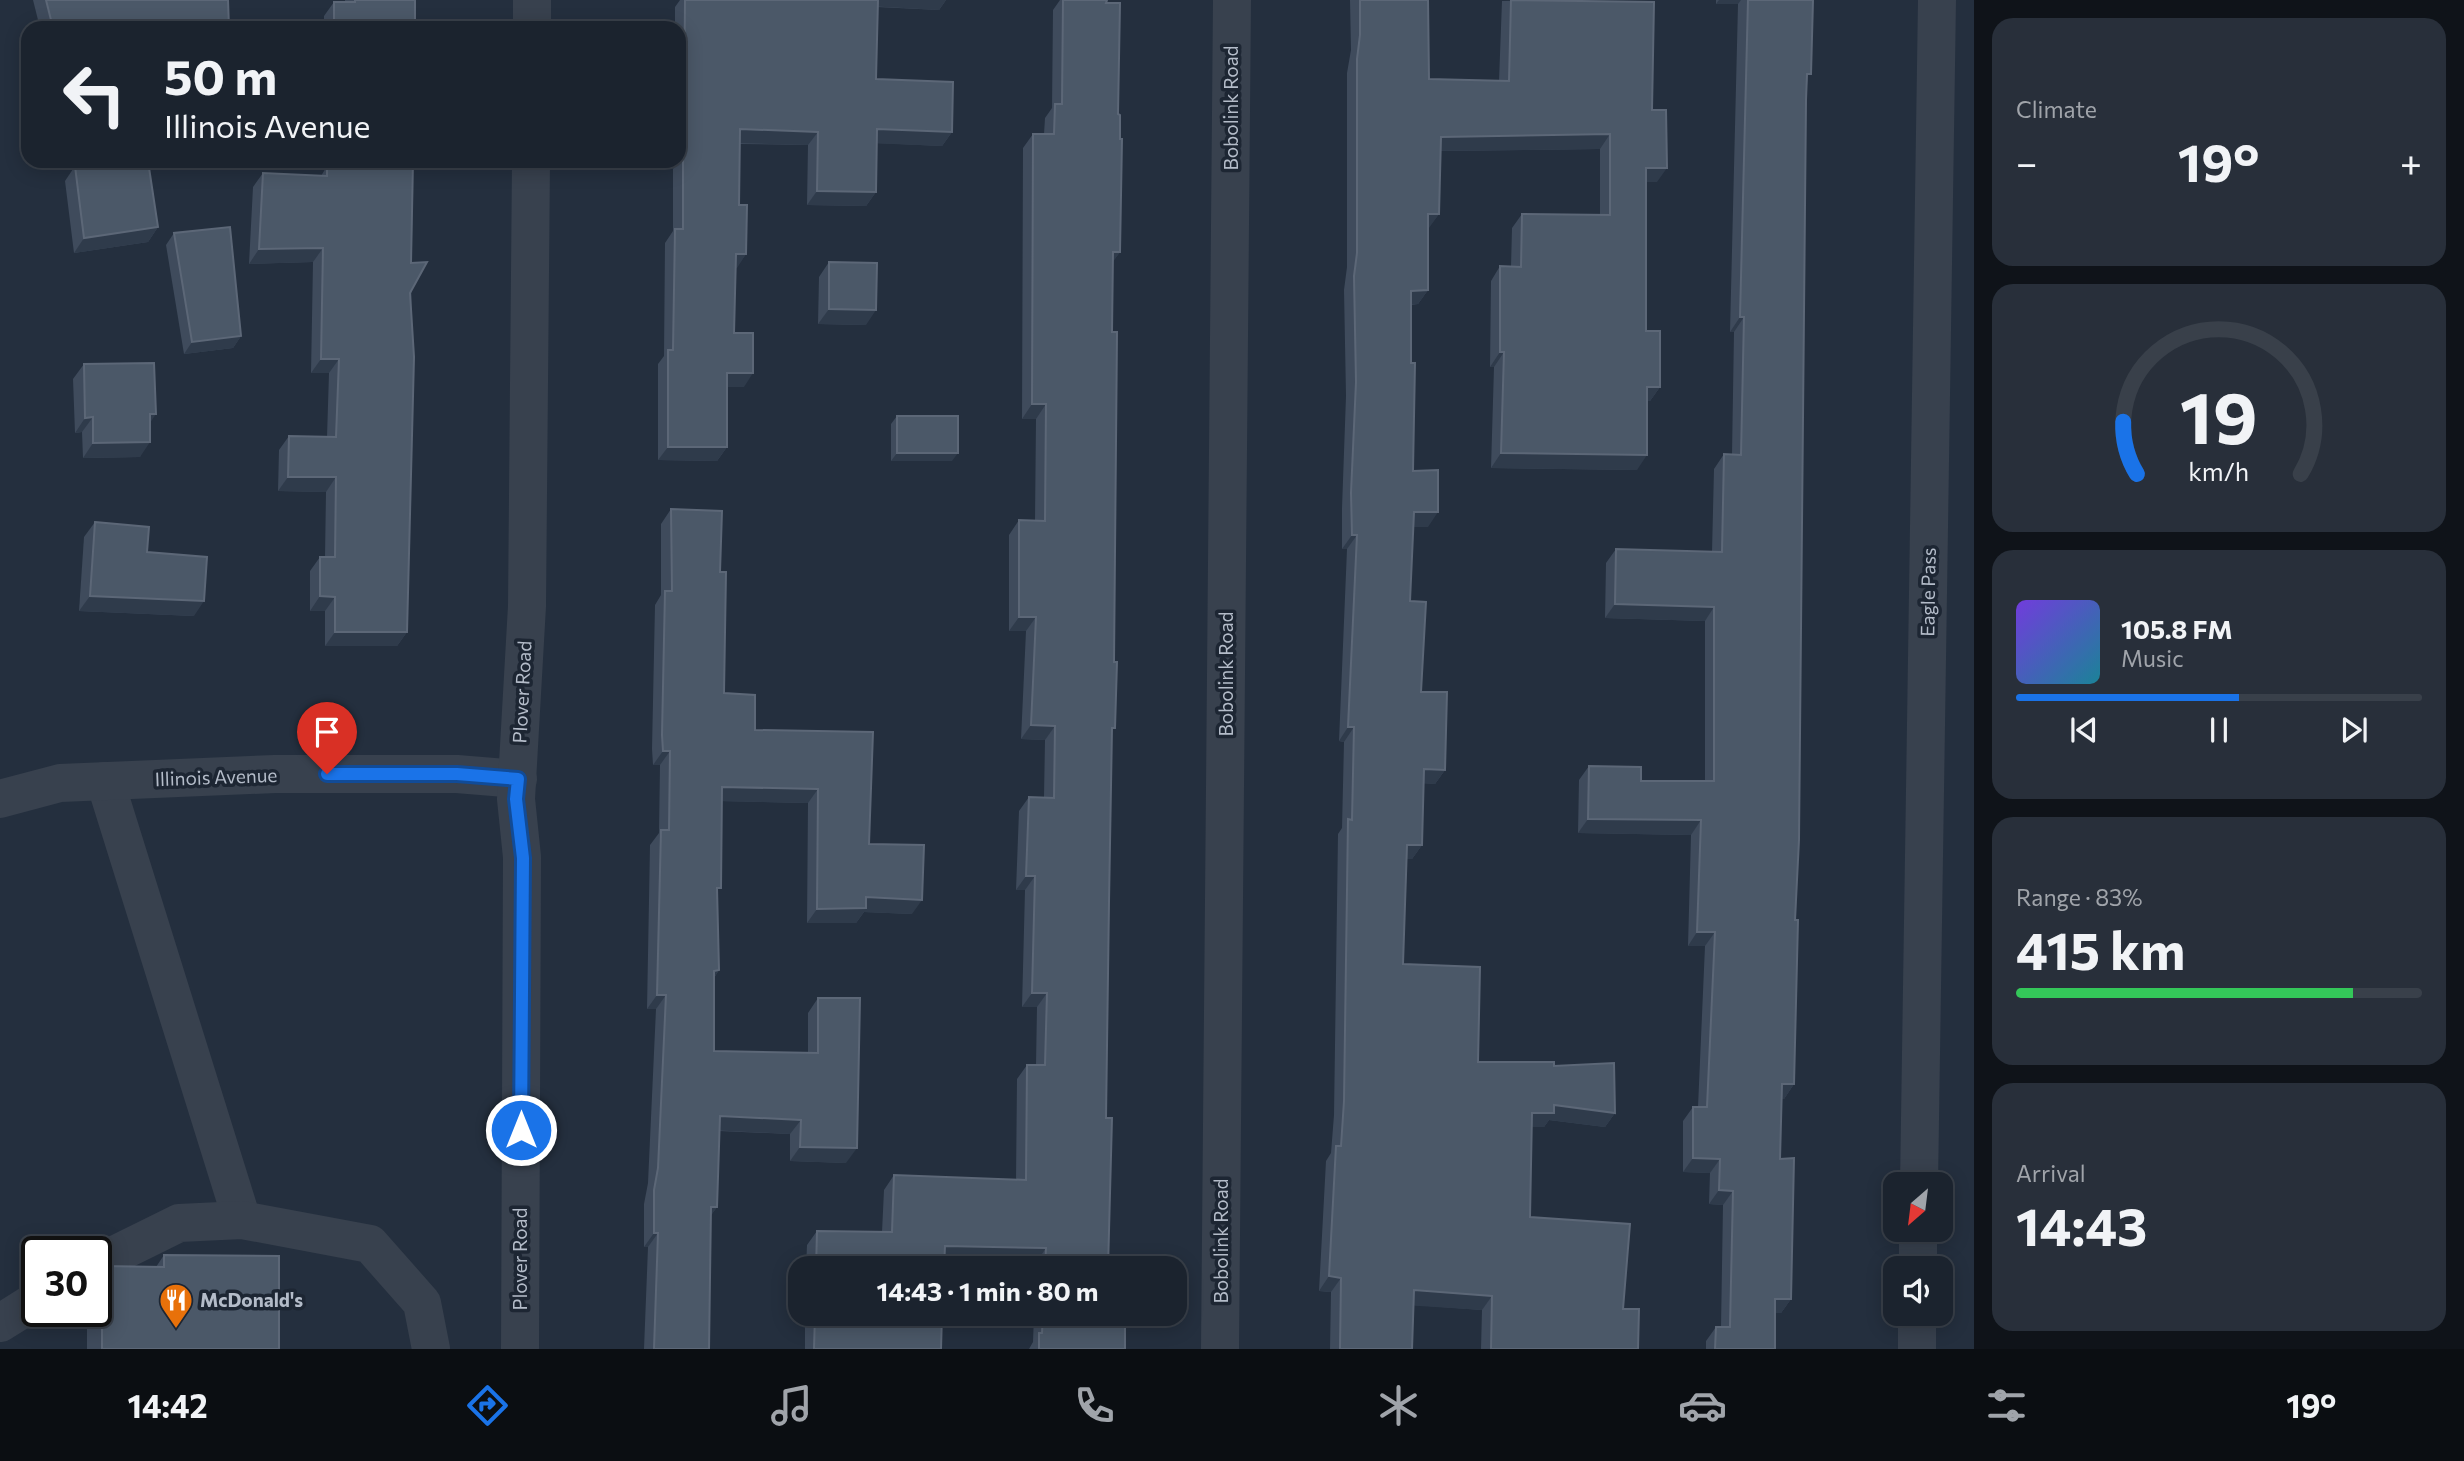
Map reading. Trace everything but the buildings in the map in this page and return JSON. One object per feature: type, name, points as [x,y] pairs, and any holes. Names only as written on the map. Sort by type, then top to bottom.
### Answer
[{"type":"street","points":[[532,0],[532,21]]},
{"type":"street","name":"Bobolink Road","points":[[1220,1349],[1231,0]]},
{"type":"street","name":"Eagle Pass","points":[[1919,1172],[1937,0]]},
{"type":"street","name":"Plover Road","points":[[520,1349],[523,858],[516,799],[527,606],[531,168]]},
{"type":"street","name":"Illinois Avenue","points":[[0,799],[60,783],[105,781],[288,774],[457,774],[518,779]]},
{"type":"street","points":[[105,781],[242,1220]]},
{"type":"street","points":[[112,1256],[179,1223],[242,1220],[370,1244],[422,1303],[431,1349]]},
{"type":"street","points":[[15,1349],[0,1323],[21,1310]]},
{"type":"street","points":[[1917,1326],[1917,1349]]},
{"type":"place","name":"McDonald's","points":[[176,1330]]},
{"type":"route","points":[[327,774],[457,774],[518,779],[516,799],[523,858],[521,1130]]}]
